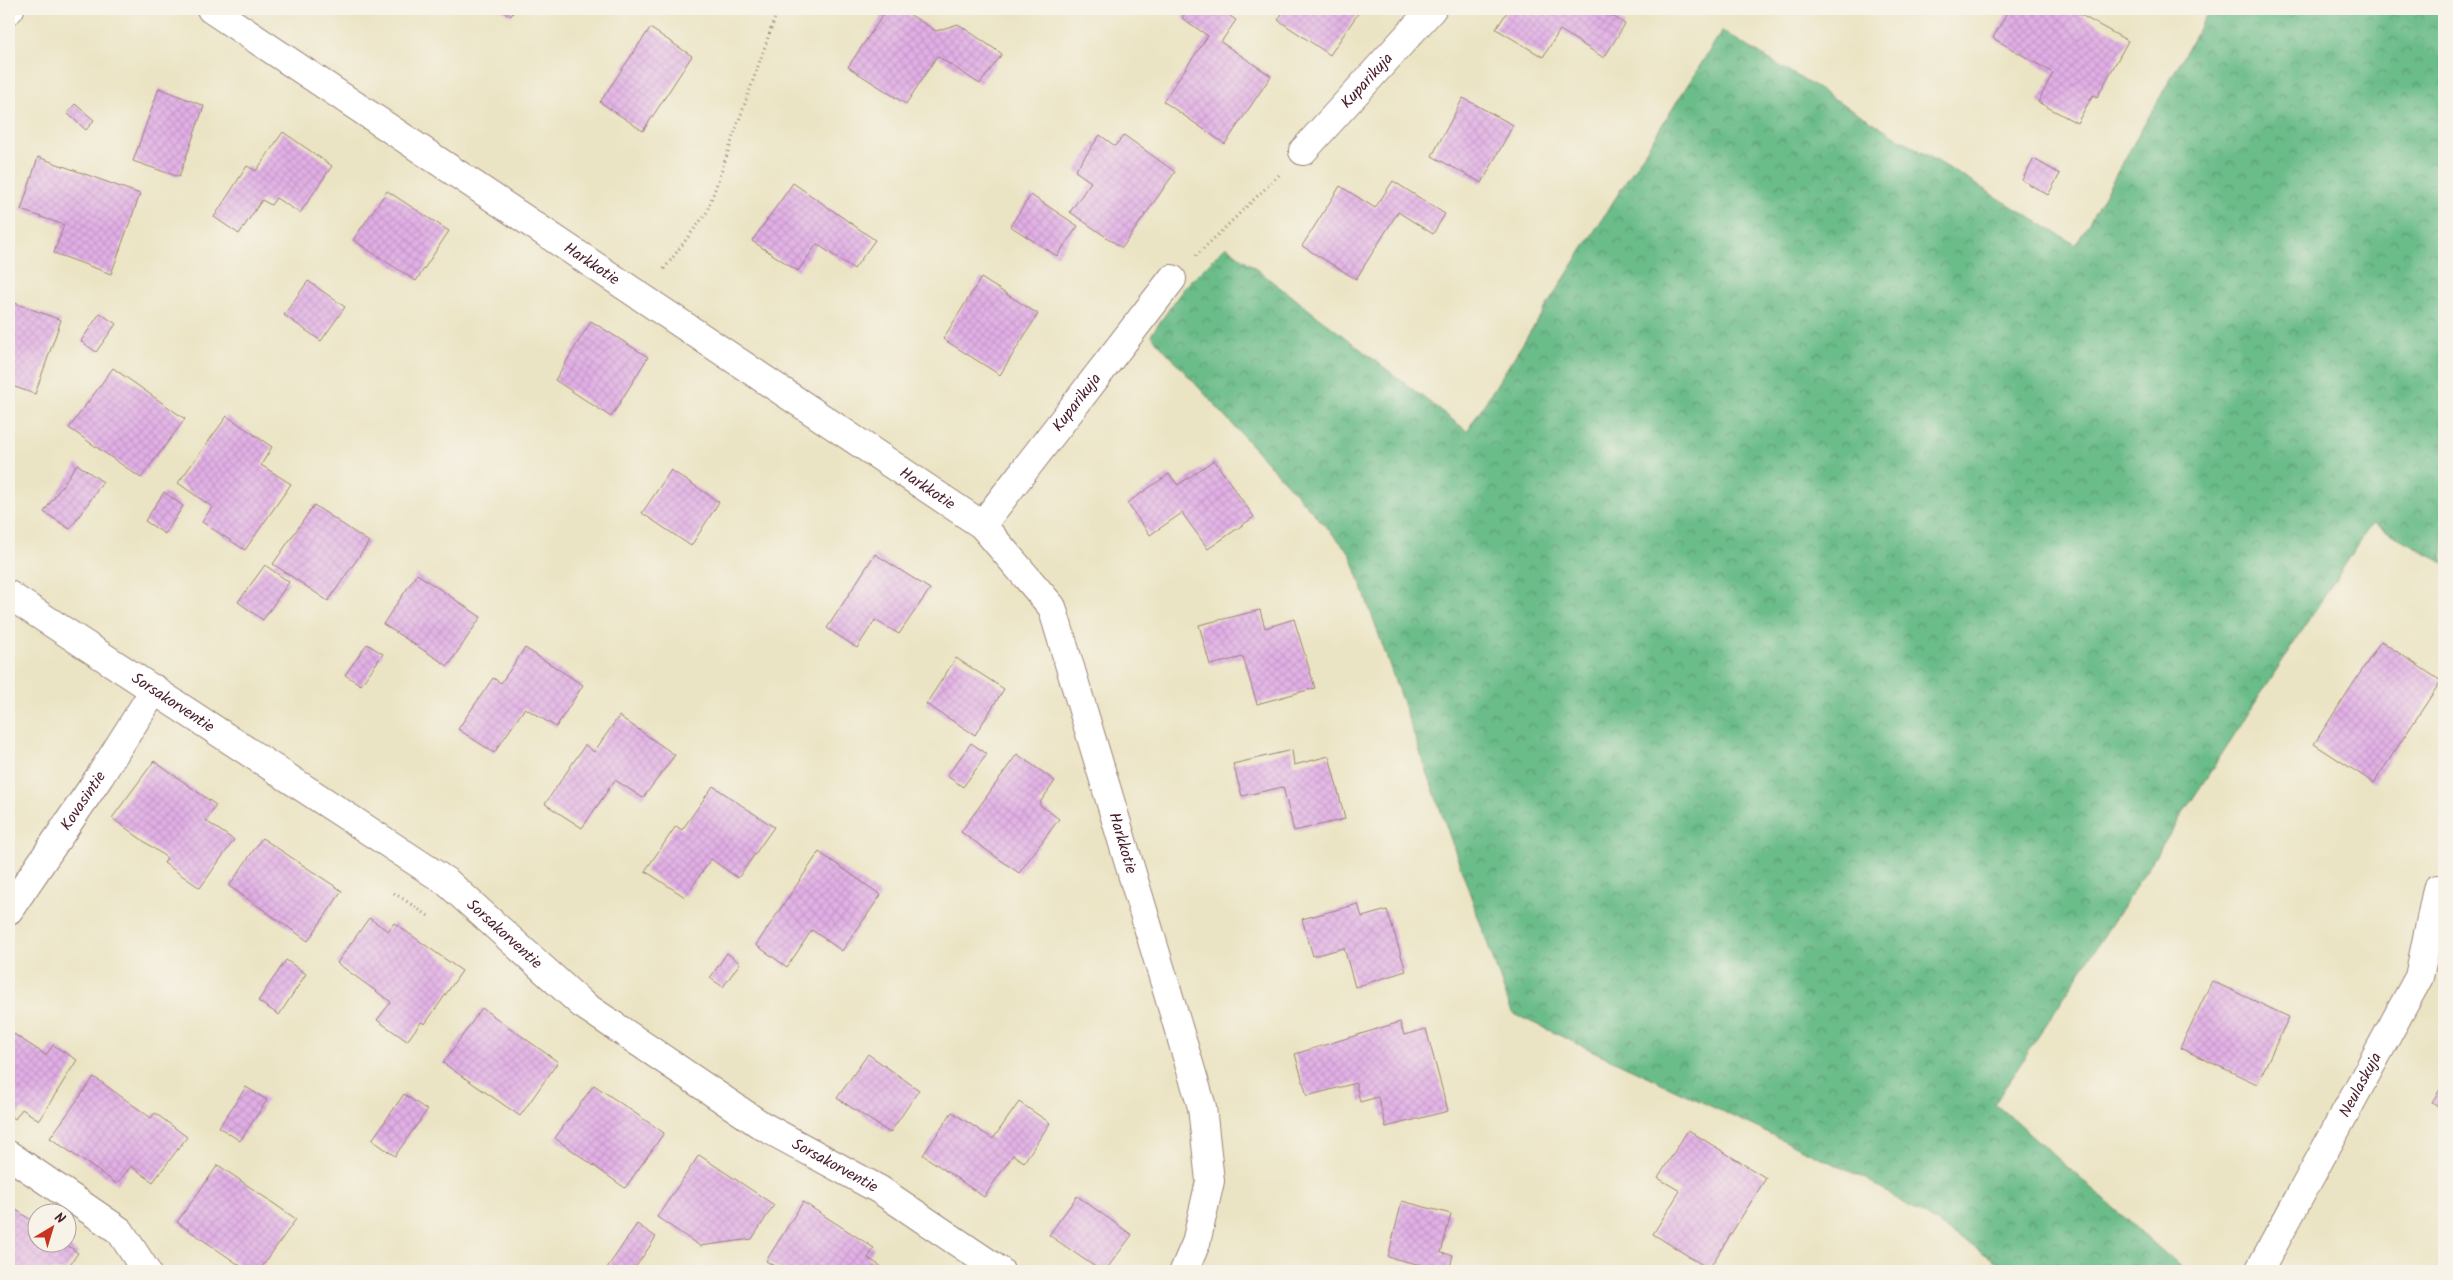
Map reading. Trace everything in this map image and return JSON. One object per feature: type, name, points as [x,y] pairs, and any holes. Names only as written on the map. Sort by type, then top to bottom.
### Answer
[{"type":"street","name":"Harkkotie","points":[[211,9],[982,525],[1052,607],[1202,1107],[1210,1181],[1196,1243],[1184,1271]]},
{"type":"street","name":"Kuparikuja","points":[[1302,152],[1432,9]]},
{"type":"street","name":"Kuparikuja","points":[[982,525],[1172,279]]},
{"type":"street","name":"Sorsakorventie","points":[[9,595],[156,689],[447,882],[582,1004],[761,1125],[880,1190],[1000,1271]]},
{"type":"street","name":"Kovasintie","points":[[9,910],[100,776],[156,689]]},
{"type":"street","name":"Neulaskuja","points":[[2259,1271],[2419,977],[2437,889]]},
{"type":"street","points":[[9,1155],[120,1231],[146,1271]]},
{"type":"path","points":[[643,298],[707,212],[778,9]]},
{"type":"path","points":[[1172,279],[1302,152]]},
{"type":"green space","points":[[2210,9],[2444,9],[2444,563],[2372,523],[1995,1103],[2185,1271],[2012,1271],[1866,1179],[1512,1013],[1350,553],[1151,335],[1184,288],[1226,246],[1467,431],[1722,31],[2076,245]]},
{"type":"building","points":[[500,9],[515,9],[511,16]]},
{"type":"building","points":[[887,9],[901,9],[936,31],[958,24],[1002,54],[980,84],[937,56],[906,104],[848,67]]},
{"type":"building","points":[[1188,9],[1219,9],[1236,20],[1221,42],[1271,76],[1225,144],[1163,101],[1208,36],[1182,18]]},
{"type":"building","points":[[1285,9],[1361,9],[1330,55],[1278,20]]},
{"type":"building","points":[[1509,9],[1601,9],[1625,24],[1604,58],[1560,30],[1543,57],[1496,29]]},
{"type":"building","points":[[2009,9],[2070,9],[2128,41],[2097,97],[2093,95],[2077,123],[2038,102],[2053,73],[1993,38]]},
{"type":"building","points":[[650,28],[692,56],[643,131],[600,102]]},
{"type":"building","points":[[159,88],[204,106],[179,177],[133,161]]},
{"type":"building","points":[[1463,98],[1513,125],[1482,183],[1432,156]]},
{"type":"building","points":[[75,104],[94,120],[86,130],[67,113]]},
{"type":"building","points":[[283,132],[332,166],[300,213],[276,198],[271,205],[262,200],[239,234],[214,217],[247,166],[256,171]]},
{"type":"building","points":[[1100,135],[1115,146],[1124,135],[1175,172],[1122,248],[1070,212],[1091,182],[1075,171]]},
{"type":"building","points":[[38,157],[140,194],[111,274],[54,253],[64,225],[21,210]]},
{"type":"building","points":[[2034,159],[2060,174],[2048,195],[2022,180]]},
{"type":"building","points":[[1393,181],[1445,214],[1433,234],[1398,212],[1356,279],[1302,246],[1340,186],[1375,208]]},
{"type":"building","points":[[793,183],[875,240],[854,269],[817,244],[798,271],[752,241]]},
{"type":"building","points":[[387,191],[449,231],[416,281],[353,240]]},
{"type":"building","points":[[1031,195],[1078,226],[1057,256],[1010,226]]},
{"type":"building","points":[[981,278],[1038,314],[1000,375],[943,339]]},
{"type":"building","points":[[308,281],[345,307],[321,341],[284,315]]},
{"type":"building","points":[[9,301],[61,320],[35,394],[9,385]]},
{"type":"building","points":[[100,313],[116,324],[96,352],[81,341]]},
{"type":"building","points":[[591,321],[648,357],[611,417],[555,380]]},
{"type":"building","points":[[113,368],[185,419],[141,478],[69,428]]},
{"type":"building","points":[[227,416],[272,447],[261,465],[291,484],[245,550],[202,522],[212,507],[178,483]]},
{"type":"building","points":[[1214,460],[1254,517],[1208,549],[1182,513],[1150,535],[1127,503],[1169,474],[1178,485]]},
{"type":"building","points":[[77,464],[103,482],[70,529],[44,512]]},
{"type":"building","points":[[671,470],[719,502],[691,546],[642,513]]},
{"type":"building","points":[[164,492],[183,506],[165,534],[145,521]]},
{"type":"building","points":[[314,505],[369,542],[328,601],[273,564]]},
{"type":"building","points":[[875,554],[930,589],[899,634],[875,620],[857,648],[827,628]]},
{"type":"building","points":[[265,565],[289,582],[263,620],[238,602]]},
{"type":"building","points":[[417,574],[481,617],[448,666],[383,624]]},
{"type":"building","points":[[1260,610],[1265,628],[1294,619],[1315,688],[1257,704],[1243,657],[1210,665],[1199,625]]},
{"type":"building","points":[[2381,641],[2441,681],[2374,783],[2314,744]]},
{"type":"building","points":[[367,644],[383,654],[361,685],[345,675]]},
{"type":"building","points":[[525,648],[583,685],[556,727],[525,708],[494,753],[458,729],[493,678],[501,683]]},
{"type":"building","points":[[956,658],[1004,689],[975,735],[926,704]]},
{"type":"building","points":[[619,716],[675,755],[643,798],[615,780],[582,828],[545,804],[585,745],[594,752]]},
{"type":"building","points":[[971,743],[987,754],[963,787],[947,776]]},
{"type":"building","points":[[1292,750],[1294,765],[1329,756],[1345,819],[1294,831],[1283,787],[1242,796],[1233,764]]},
{"type":"building","points":[[1017,754],[1055,781],[1039,804],[1059,819],[1019,873],[961,832]]},
{"type":"building","points":[[154,761],[216,805],[206,821],[234,840],[200,888],[164,863],[167,858],[112,818]]},
{"type":"building","points":[[713,786],[774,827],[738,878],[711,859],[685,897],[645,871],[676,826],[682,830]]},
{"type":"building","points":[[262,838],[342,891],[308,941],[229,886]]},
{"type":"building","points":[[819,852],[881,895],[842,951],[812,930],[787,967],[756,945]]},
{"type":"building","points":[[1358,904],[1362,917],[1387,910],[1406,971],[1355,987],[1344,948],[1313,956],[1302,919]]},
{"type":"building","points":[[369,918],[388,931],[394,923],[462,971],[425,1024],[421,1022],[407,1041],[377,1020],[391,1002],[337,963]]},
{"type":"building","points":[[727,953],[740,963],[723,987],[710,978]]},
{"type":"building","points":[[286,960],[306,974],[279,1015],[258,1001]]},
{"type":"building","points":[[2212,981],[2289,1017],[2257,1084],[2180,1048]]},
{"type":"building","points":[[482,1008],[558,1062],[520,1116],[443,1063]]},
{"type":"building","points":[[1400,1022],[1404,1035],[1426,1029],[1448,1111],[1386,1127],[1378,1097],[1360,1102],[1356,1083],[1307,1096],[1295,1054]]},
{"type":"building","points":[[9,1031],[46,1055],[53,1045],[77,1060],[39,1120],[22,1109],[15,1119],[9,1115]]},
{"type":"building","points":[[868,1054],[919,1090],[890,1133],[837,1098]]},
{"type":"building","points":[[94,1077],[151,1118],[155,1113],[187,1137],[153,1182],[131,1166],[117,1184],[50,1138]]},
{"type":"building","points":[[2444,1083],[2444,1110],[2432,1102]]},
{"type":"building","points":[[594,1085],[664,1133],[625,1188],[555,1138]]},
{"type":"building","points":[[246,1087],[267,1100],[240,1141],[219,1127]]},
{"type":"building","points":[[404,1094],[427,1110],[395,1156],[372,1140]]},
{"type":"building","points":[[1019,1102],[1050,1123],[1024,1162],[1013,1155],[984,1197],[923,1155],[952,1112],[993,1139]]},
{"type":"building","points":[[1688,1130],[1766,1178],[1709,1269],[1653,1234],[1680,1191],[1658,1178]]},
{"type":"building","points":[[699,1155],[774,1205],[752,1239],[700,1246],[657,1217]]},
{"type":"building","points":[[218,1165],[296,1219],[259,1271],[248,1271],[177,1222]]},
{"type":"building","points":[[1077,1196],[1132,1235],[1105,1271],[1101,1271],[1049,1235]]},
{"type":"building","points":[[1402,1201],[1451,1214],[1441,1253],[1453,1255],[1449,1271],[1419,1271],[1421,1265],[1388,1257]]},
{"type":"building","points":[[803,1202],[874,1248],[868,1258],[888,1271],[782,1271],[766,1261]]},
{"type":"building","points":[[9,1205],[28,1218],[28,1252],[78,1253],[65,1271],[9,1271]]},
{"type":"building","points":[[637,1224],[656,1237],[633,1271],[612,1271],[607,1268]]}]
